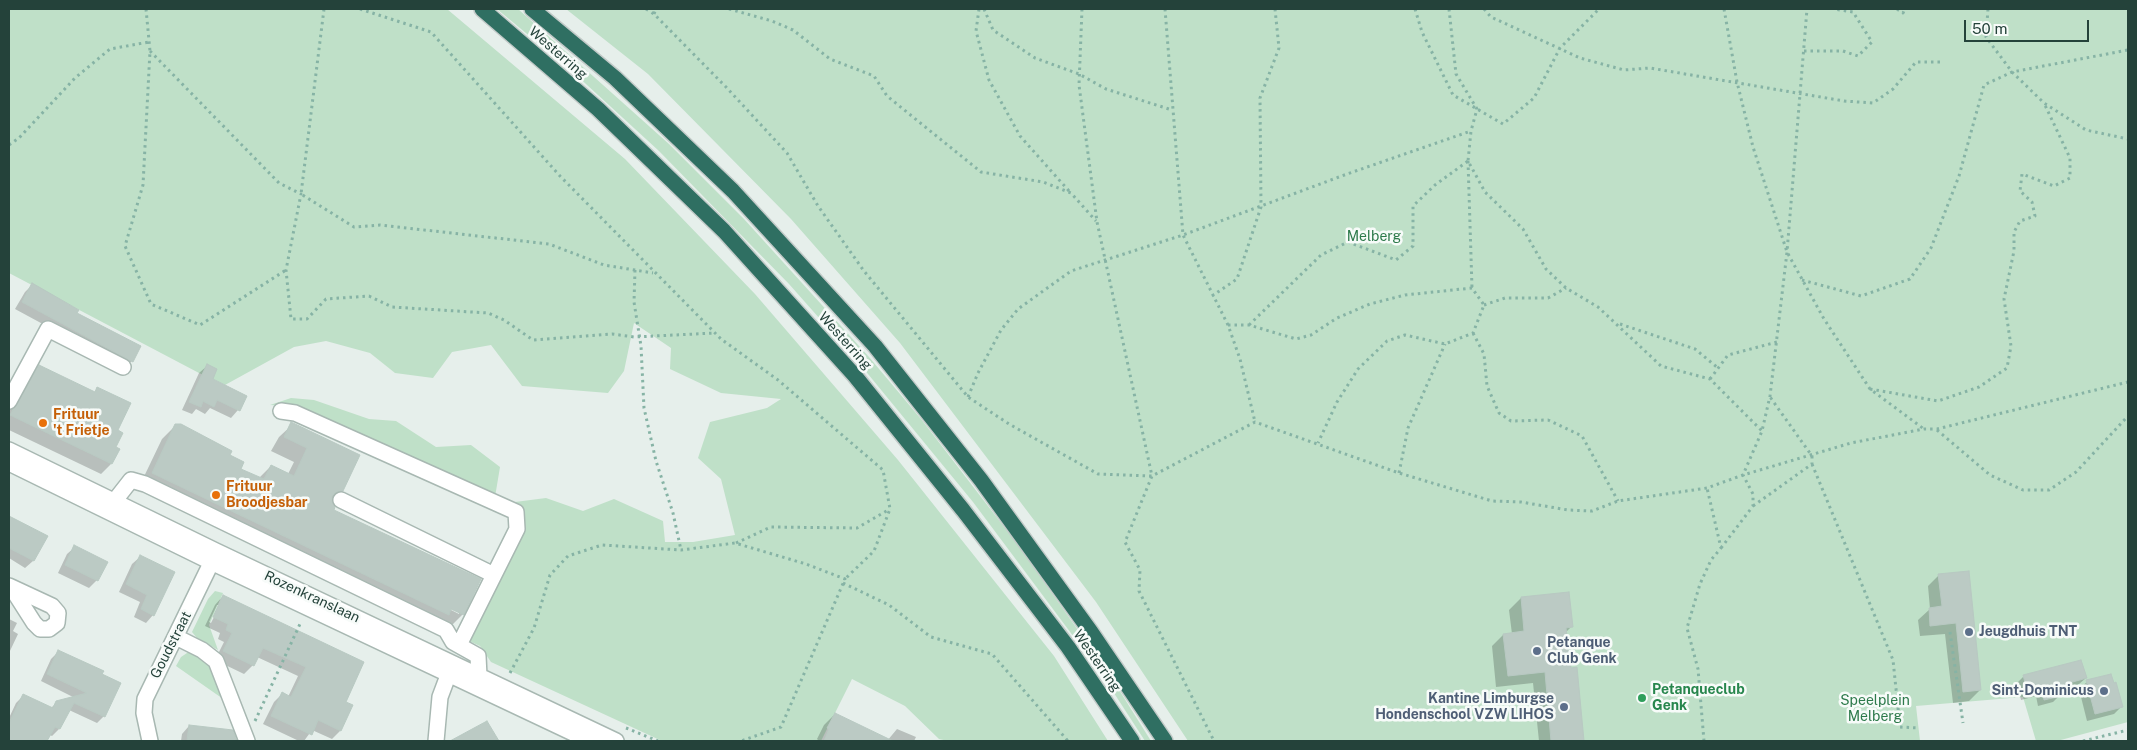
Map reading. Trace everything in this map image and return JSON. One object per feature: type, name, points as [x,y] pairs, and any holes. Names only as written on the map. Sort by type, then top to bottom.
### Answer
[{"type":"highway","name":"Westerring","points":[[482,9],[598,109],[724,231],[855,376],[963,510],[1068,647],[1132,741]]},
{"type":"highway","name":"Westerring","points":[[532,9],[615,78],[733,191],[875,346],[981,480],[1092,632],[1166,741]]},
{"type":"street","points":[[9,401],[48,329],[123,367]]},
{"type":"street","points":[[281,411],[295,414],[516,512],[517,529],[459,646]]},
{"type":"street","name":"Rozenkranslaan","points":[[9,450],[110,506]]},
{"type":"street","name":"Rozenkranslaan","points":[[9,463],[110,506],[450,669],[590,741]]},
{"type":"street","points":[[110,506],[131,480],[145,484],[446,630],[453,642],[478,656],[479,676]]},
{"type":"street","points":[[342,500],[494,574]]},
{"type":"street","name":"Goudstraat","points":[[150,741],[144,713],[145,699],[214,556]]},
{"type":"street","points":[[176,638],[202,650],[216,661],[247,740]]},
{"type":"street","points":[[436,741],[440,697],[450,669]]},
{"type":"street","name":"Rozenkranslaan","points":[[450,669],[479,676],[616,741]]},
{"type":"path","points":[[146,9],[150,51],[143,185],[125,246],[151,304],[200,325],[286,270]]},
{"type":"path","points":[[324,9],[301,194],[286,270],[291,319],[307,319],[326,300],[369,296],[392,307],[488,313],[504,320],[533,340],[612,334],[639,336],[715,334]]},
{"type":"path","points":[[360,9],[431,32],[560,176],[715,334],[778,380],[884,470],[890,509],[874,551],[844,581],[781,727],[741,741]]},
{"type":"path","points":[[646,9],[654,14],[726,86],[787,153],[818,206],[864,271],[968,396],[1009,424],[1098,474],[1152,476],[1255,422],[1399,473],[1492,501],[1520,502],[1568,510],[1592,510],[1618,501],[1659,497],[1707,488],[1743,475],[1851,443],[1924,429],[1937,429],[2128,382]]},
{"type":"path","points":[[654,14],[656,9]]},
{"type":"path","points":[[729,9],[772,21],[793,30],[830,59],[874,76],[887,96],[980,172],[1043,182],[1071,194]]},
{"type":"path","points":[[978,9],[976,31],[989,80],[1020,136],[1097,222]]},
{"type":"path","points":[[984,9],[993,30],[1035,58],[1079,74],[1106,89],[1172,110]]},
{"type":"path","points":[[1082,9],[1079,86],[1097,222],[1152,476],[1124,542],[1140,570],[1139,591],[1214,741]]},
{"type":"path","points":[[1165,9],[1183,235],[1228,325],[1240,359],[1255,422]]},
{"type":"path","points":[[1212,296],[1237,279],[1261,207],[1260,98],[1280,48],[1275,9]]},
{"type":"path","points":[[1415,9],[1422,32],[1452,95],[1503,124],[1534,98],[1560,48],[1599,9]]},
{"type":"path","points":[[1448,9],[1456,74],[1477,109],[1471,131],[1468,161],[1472,288],[1484,305]]},
{"type":"path","points":[[1484,9],[1491,17],[1580,58],[1624,70],[1650,68],[1698,78],[1737,82],[1800,94],[1874,103],[1893,89],[1916,62],[1940,62]]},
{"type":"path","points":[[1724,9],[1737,82],[1753,147],[1787,252],[1824,319],[1870,389],[1924,429]]},
{"type":"path","points":[[1743,475],[1762,431],[1770,396],[1787,252],[1807,9]]},
{"type":"path","points":[[1804,51],[1843,51],[1858,56],[1872,42],[1853,12],[1834,9]]},
{"type":"path","points":[[1897,9],[1903,13],[1905,9]]},
{"type":"path","points":[[1988,9],[1986,37],[2012,72],[2044,103],[2086,130],[2128,139]]},
{"type":"path","points":[[9,145],[19,138],[75,78],[110,49],[149,42]]},
{"type":"path","points":[[1802,280],[1862,296],[1910,278],[1931,248],[1959,176],[1984,85],[2012,72],[2128,50]]},
{"type":"path","points":[[150,51],[279,183],[301,194],[354,227],[380,225],[549,244],[604,265],[654,273]]},
{"type":"path","points":[[1870,389],[1938,401],[1979,387],[2007,368],[2011,346],[2004,299],[2014,251],[2014,232],[2020,221],[2035,216],[2032,202],[2020,190],[2022,174],[2054,186],[2070,178],[2070,158],[2044,103]]},
{"type":"path","points":[[968,396],[978,372],[1001,330],[1018,309],[1071,271],[1183,235],[1347,174],[1471,131]]},
{"type":"path","points":[[1468,161],[1485,192],[1523,229],[1546,269],[1566,288],[1598,307],[1662,366],[1710,379],[1762,431]]},
{"type":"path","points":[[1249,325],[1321,255],[1348,242],[1396,260],[1413,246],[1413,206],[1435,185],[1468,161]]},
{"type":"path","points":[[635,270],[634,302],[639,336],[644,408],[656,461],[673,513],[681,550]]},
{"type":"path","points":[[1228,325],[1249,325],[1296,339],[1311,335],[1337,318],[1370,304],[1405,295],[1472,288]]},
{"type":"path","points":[[1484,305],[1505,298],[1548,298],[1566,288]]},
{"type":"path","points":[[1318,443],[1337,402],[1358,370],[1388,341],[1405,335],[1445,344],[1473,333],[1484,305]]},
{"type":"path","points":[[1618,324],[1694,348],[1718,368]]},
{"type":"path","points":[[1473,333],[1484,354],[1487,386],[1499,413],[1511,421],[1548,420],[1582,436],[1618,501]]},
{"type":"path","points":[[1710,379],[1728,355],[1777,342]]},
{"type":"path","points":[[1399,473],[1408,428],[1445,344]]},
{"type":"path","points":[[1770,396],[1812,456],[1812,464],[1893,660],[1900,727],[1919,728]]},
{"type":"path","points":[[1937,429],[1990,475],[2023,490],[2049,490],[2076,472],[2128,416]]},
{"type":"path","points":[[1704,741],[1698,669],[1687,628],[1700,584],[1711,560],[1754,506],[1812,464]]},
{"type":"path","points":[[1743,475],[1753,494],[1754,506]]},
{"type":"path","points":[[1707,488],[1721,548]]},
{"type":"path","points":[[510,673],[534,628],[550,575],[568,556],[602,545],[681,550],[735,543],[771,527],[857,528],[890,509]]},
{"type":"path","points":[[735,543],[806,564],[844,581],[889,605],[931,637],[992,654],[1068,741]]},
{"type":"path","points":[[247,740],[300,624]]},
{"type":"path","points":[[1950,632],[1963,723]]},
{"type":"path","points":[[2083,741],[2128,730]]},
{"type":"green space","points":[[9,9],[447,9],[625,159],[755,294],[898,460],[1054,656],[1108,741],[948,741],[939,739],[905,706],[852,679],[821,741],[662,741],[491,662],[480,646],[467,640],[525,527],[525,514],[515,502],[546,498],[583,511],[614,499],[663,521],[665,542],[693,542],[735,535],[721,479],[698,458],[710,422],[767,408],[781,399],[721,393],[670,369],[671,348],[634,323],[624,371],[608,393],[522,386],[491,345],[452,352],[433,378],[395,373],[370,353],[326,341],[294,347],[225,385],[199,373],[9,273]]},
{"type":"green space","points":[[497,9],[518,9],[669,144],[744,219],[869,357],[921,419],[1018,545],[1111,677],[1151,741],[1145,741],[1103,676],[973,502],[859,363],[789,284],[659,151],[574,73]]},
{"type":"green space","name":"Melberg","points":[[566,9],[2128,9],[2128,722],[2057,741],[2036,741],[2023,697],[1916,706],[1920,741],[1188,741],[1096,602],[900,343],[791,219],[648,74]]},
{"type":"green space","points":[[291,398],[314,400],[369,419],[396,421],[436,447],[471,445],[500,467],[495,497],[292,406],[270,405]]},
{"type":"green space","points":[[215,591],[223,593],[209,625],[218,650],[197,638],[192,632],[208,599]]},
{"type":"green space","points":[[190,651],[207,660],[226,701],[176,666],[181,657]]},
{"type":"building","points":[[32,283],[79,310],[77,313],[141,346],[133,362],[22,302]]},
{"type":"building","points":[[207,364],[217,369],[213,379],[247,396],[240,411],[217,400],[214,407],[203,401],[201,407],[189,402]]},
{"type":"building","points":[[39,365],[95,392],[97,387],[131,403],[118,430],[123,433],[116,447],[120,449],[112,464],[10,415]]},
{"type":"building","points":[[291,422],[360,455],[343,491],[336,492],[332,496],[334,510],[481,579],[464,615],[451,609],[449,615],[152,473],[175,424],[181,424],[232,451],[230,455],[244,462],[241,469],[264,479],[271,465],[294,476],[307,448],[284,437]]},
{"type":"building","points":[[9,516],[48,536],[34,561],[9,548]]},
{"type":"building","points":[[74,545],[108,562],[98,581],[65,565]]},
{"type":"building","points":[[140,555],[175,572],[154,616],[141,609],[147,595],[126,584]]},
{"type":"building","name":"Jeugdhuis TNT","points":[[1969,571],[1981,690],[1963,692],[1956,623],[1930,626],[1929,608],[1942,606],[1938,574]]},
{"type":"building","points":[[1569,592],[1573,627],[1566,628],[1571,668],[1577,667],[1584,741],[1551,741],[1545,672],[1508,676],[1503,634],[1524,631],[1521,597]]},
{"type":"building","points":[[223,595],[364,662],[346,702],[353,705],[341,731],[318,720],[312,735],[271,716],[282,692],[291,697],[306,667],[263,648],[254,666],[223,651],[232,633],[226,630],[228,624],[213,617]]},
{"type":"building","points":[[58,650],[104,671],[102,674],[121,683],[105,717],[74,703],[60,729],[55,727],[47,741],[9,741],[9,723],[23,694],[53,708],[56,701],[87,693],[47,674]]},
{"type":"building","points":[[2081,660],[2087,678],[2058,686],[2061,696],[2044,700],[2042,690],[2028,694],[2023,675]]},
{"type":"building","name":"Sint-Dominicus","points":[[2111,674],[2114,683],[2116,682],[2123,707],[2095,714],[2086,680]]},
{"type":"building","points":[[835,713],[893,741],[824,741],[829,729],[827,728]]},
{"type":"building","points":[[487,721],[499,741],[450,741],[474,728]]},
{"type":"building","points":[[189,725],[233,730],[237,741],[187,741]]},
{"type":"place","name":"Frituur 't Frietje","points":[[43,423]]},
{"type":"place","name":"Frituur Broodjesbar","points":[[216,495]]},
{"type":"place","name":"Jeugdhuis TNT","points":[[1969,632]]},
{"type":"place","name":"Petanque Club Genk","points":[[1537,651]]},
{"type":"place","name":"Sint-Dominicus","points":[[2104,691]]},
{"type":"place","name":"Petanqueclub Genk","points":[[1642,698]]},
{"type":"place","name":"Kantine Limburgse Hondenschool VZW LIHOS","points":[[1564,707]]},
{"type":"park label","name":"Speelplein Melberg","points":[[1875,710]]}]
